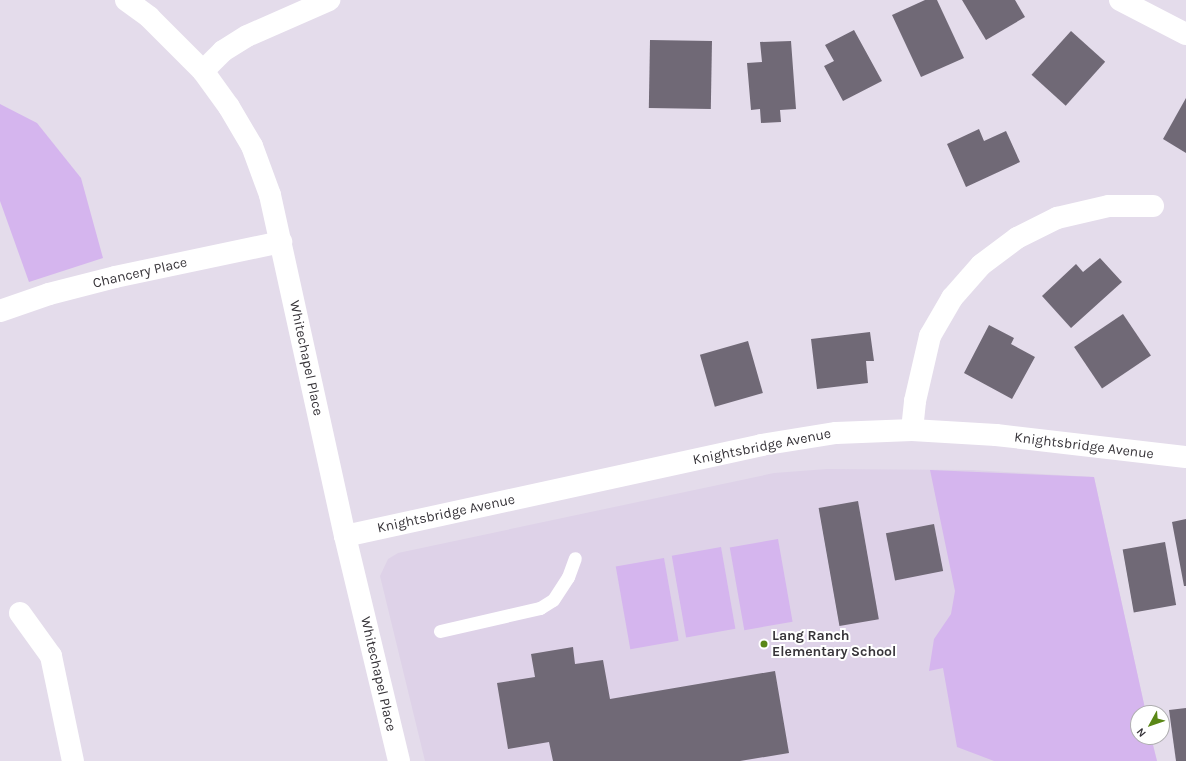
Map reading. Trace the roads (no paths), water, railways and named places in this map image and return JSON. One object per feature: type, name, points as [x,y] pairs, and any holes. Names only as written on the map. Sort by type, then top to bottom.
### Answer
[{"type":"street","name":"Whitechapel Place","points":[[126,0],[149,17],[203,71],[229,107],[252,146],[270,195],[282,242],[346,536],[399,761]]},
{"type":"street","points":[[203,71],[223,51],[247,36],[329,0]]},
{"type":"street","points":[[1120,0],[1186,34]]},
{"type":"street","points":[[912,430],[915,401],[930,336],[952,298],[981,265],[1017,238],[1057,218],[1109,206],[1153,206]]},
{"type":"street","name":"Chancery Place","points":[[0,311],[49,294],[114,277],[282,242]]},
{"type":"street","name":"Knightsbridge Avenue","points":[[346,536],[761,445],[836,433],[912,430],[996,435],[1186,457]]},
{"type":"street","points":[[20,613],[51,656],[73,761]]},
{"type":"lane","points":[[440,632],[540,608],[554,600],[568,577],[575,558]]},
{"type":"place","name":"Lang Ranch Elementary School","points":[[764,644]]}]
